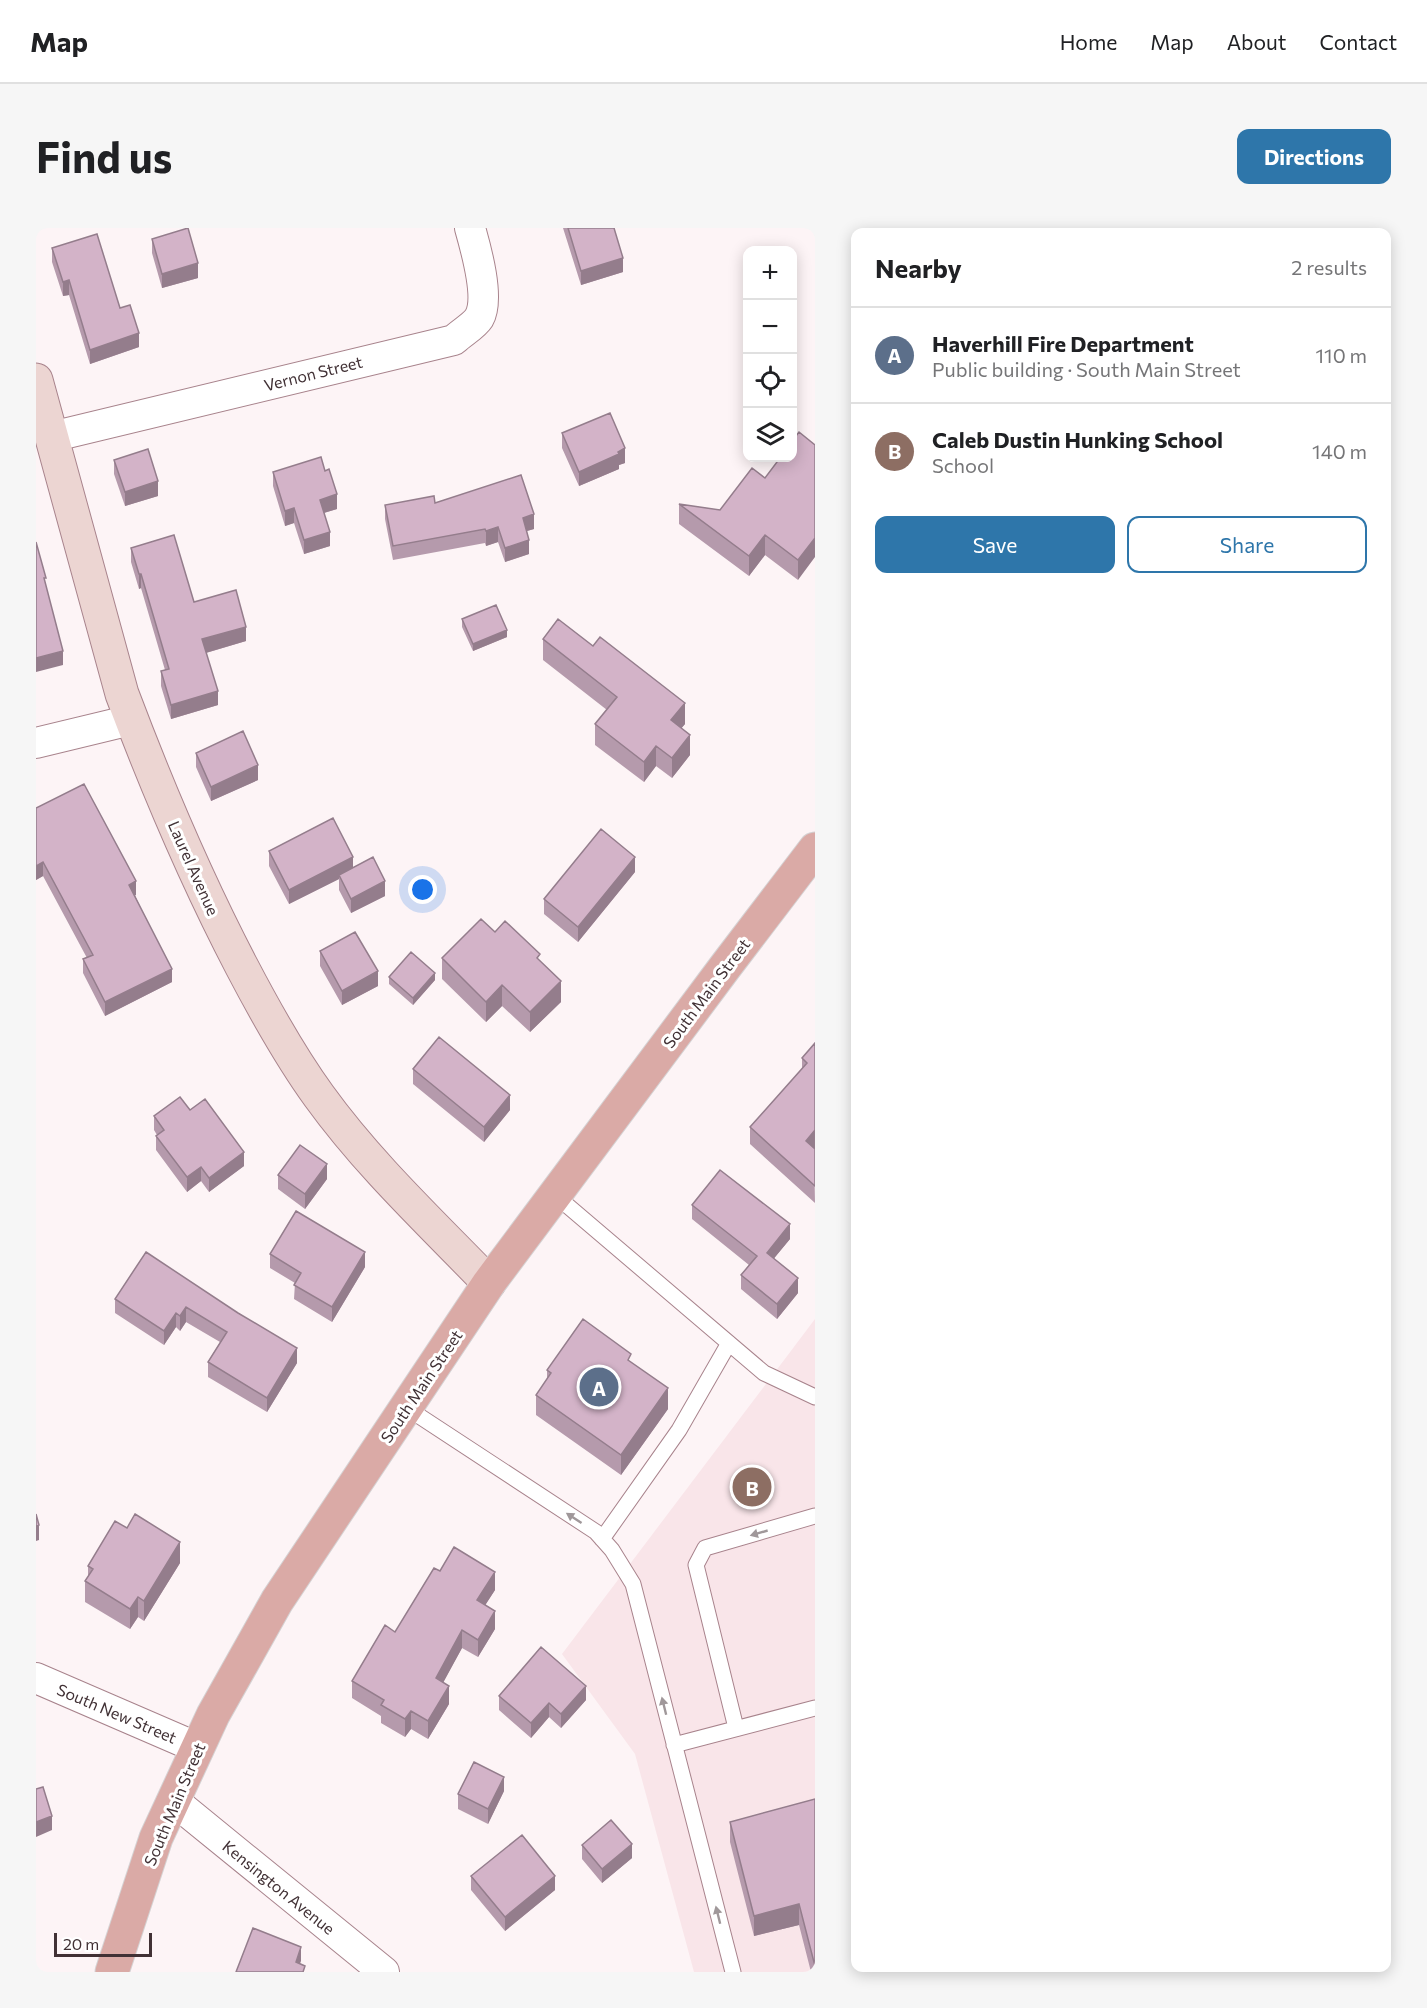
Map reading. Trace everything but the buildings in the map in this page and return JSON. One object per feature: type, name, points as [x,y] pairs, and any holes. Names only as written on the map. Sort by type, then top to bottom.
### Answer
[{"type":"main road","name":"Laurel Avenue","points":[[36,380],[122,694],[139,743],[210,906],[267,1013],[313,1087],[373,1163],[489,1283]]},
{"type":"main road","name":"South Main Street","points":[[111,1972],[156,1838],[213,1715],[277,1601],[489,1283],[815,849]]},
{"type":"street","name":"Vernon Street","points":[[51,437],[454,340],[478,320],[483,309],[481,269],[471,228]]},
{"type":"street","points":[[36,743],[131,720]]},
{"type":"street","name":"South New Street","points":[[36,1678],[198,1748]]},
{"type":"street","name":"Kensington Avenue","points":[[174,1801],[384,1972]]},
{"type":"lane","points":[[555,1195],[764,1373],[815,1397]]},
{"type":"lane","points":[[602,1539],[679,1430],[729,1343]]},
{"type":"lane","points":[[407,1408],[596,1532],[612,1550],[633,1584],[733,1972]]},
{"type":"lane","points":[[736,1728],[696,1565],[705,1548],[815,1516]]},
{"type":"lane","points":[[674,1745],[815,1708]]},
{"type":"shaded area","points":[[815,1319],[815,1972],[694,1972],[635,1754],[562,1654]]},
{"type":"place","name":"Haverhill Fire Department","points":[[599,1387]]},
{"type":"place","name":"Caleb Dustin Hunking School","points":[[752,1487]]}]
